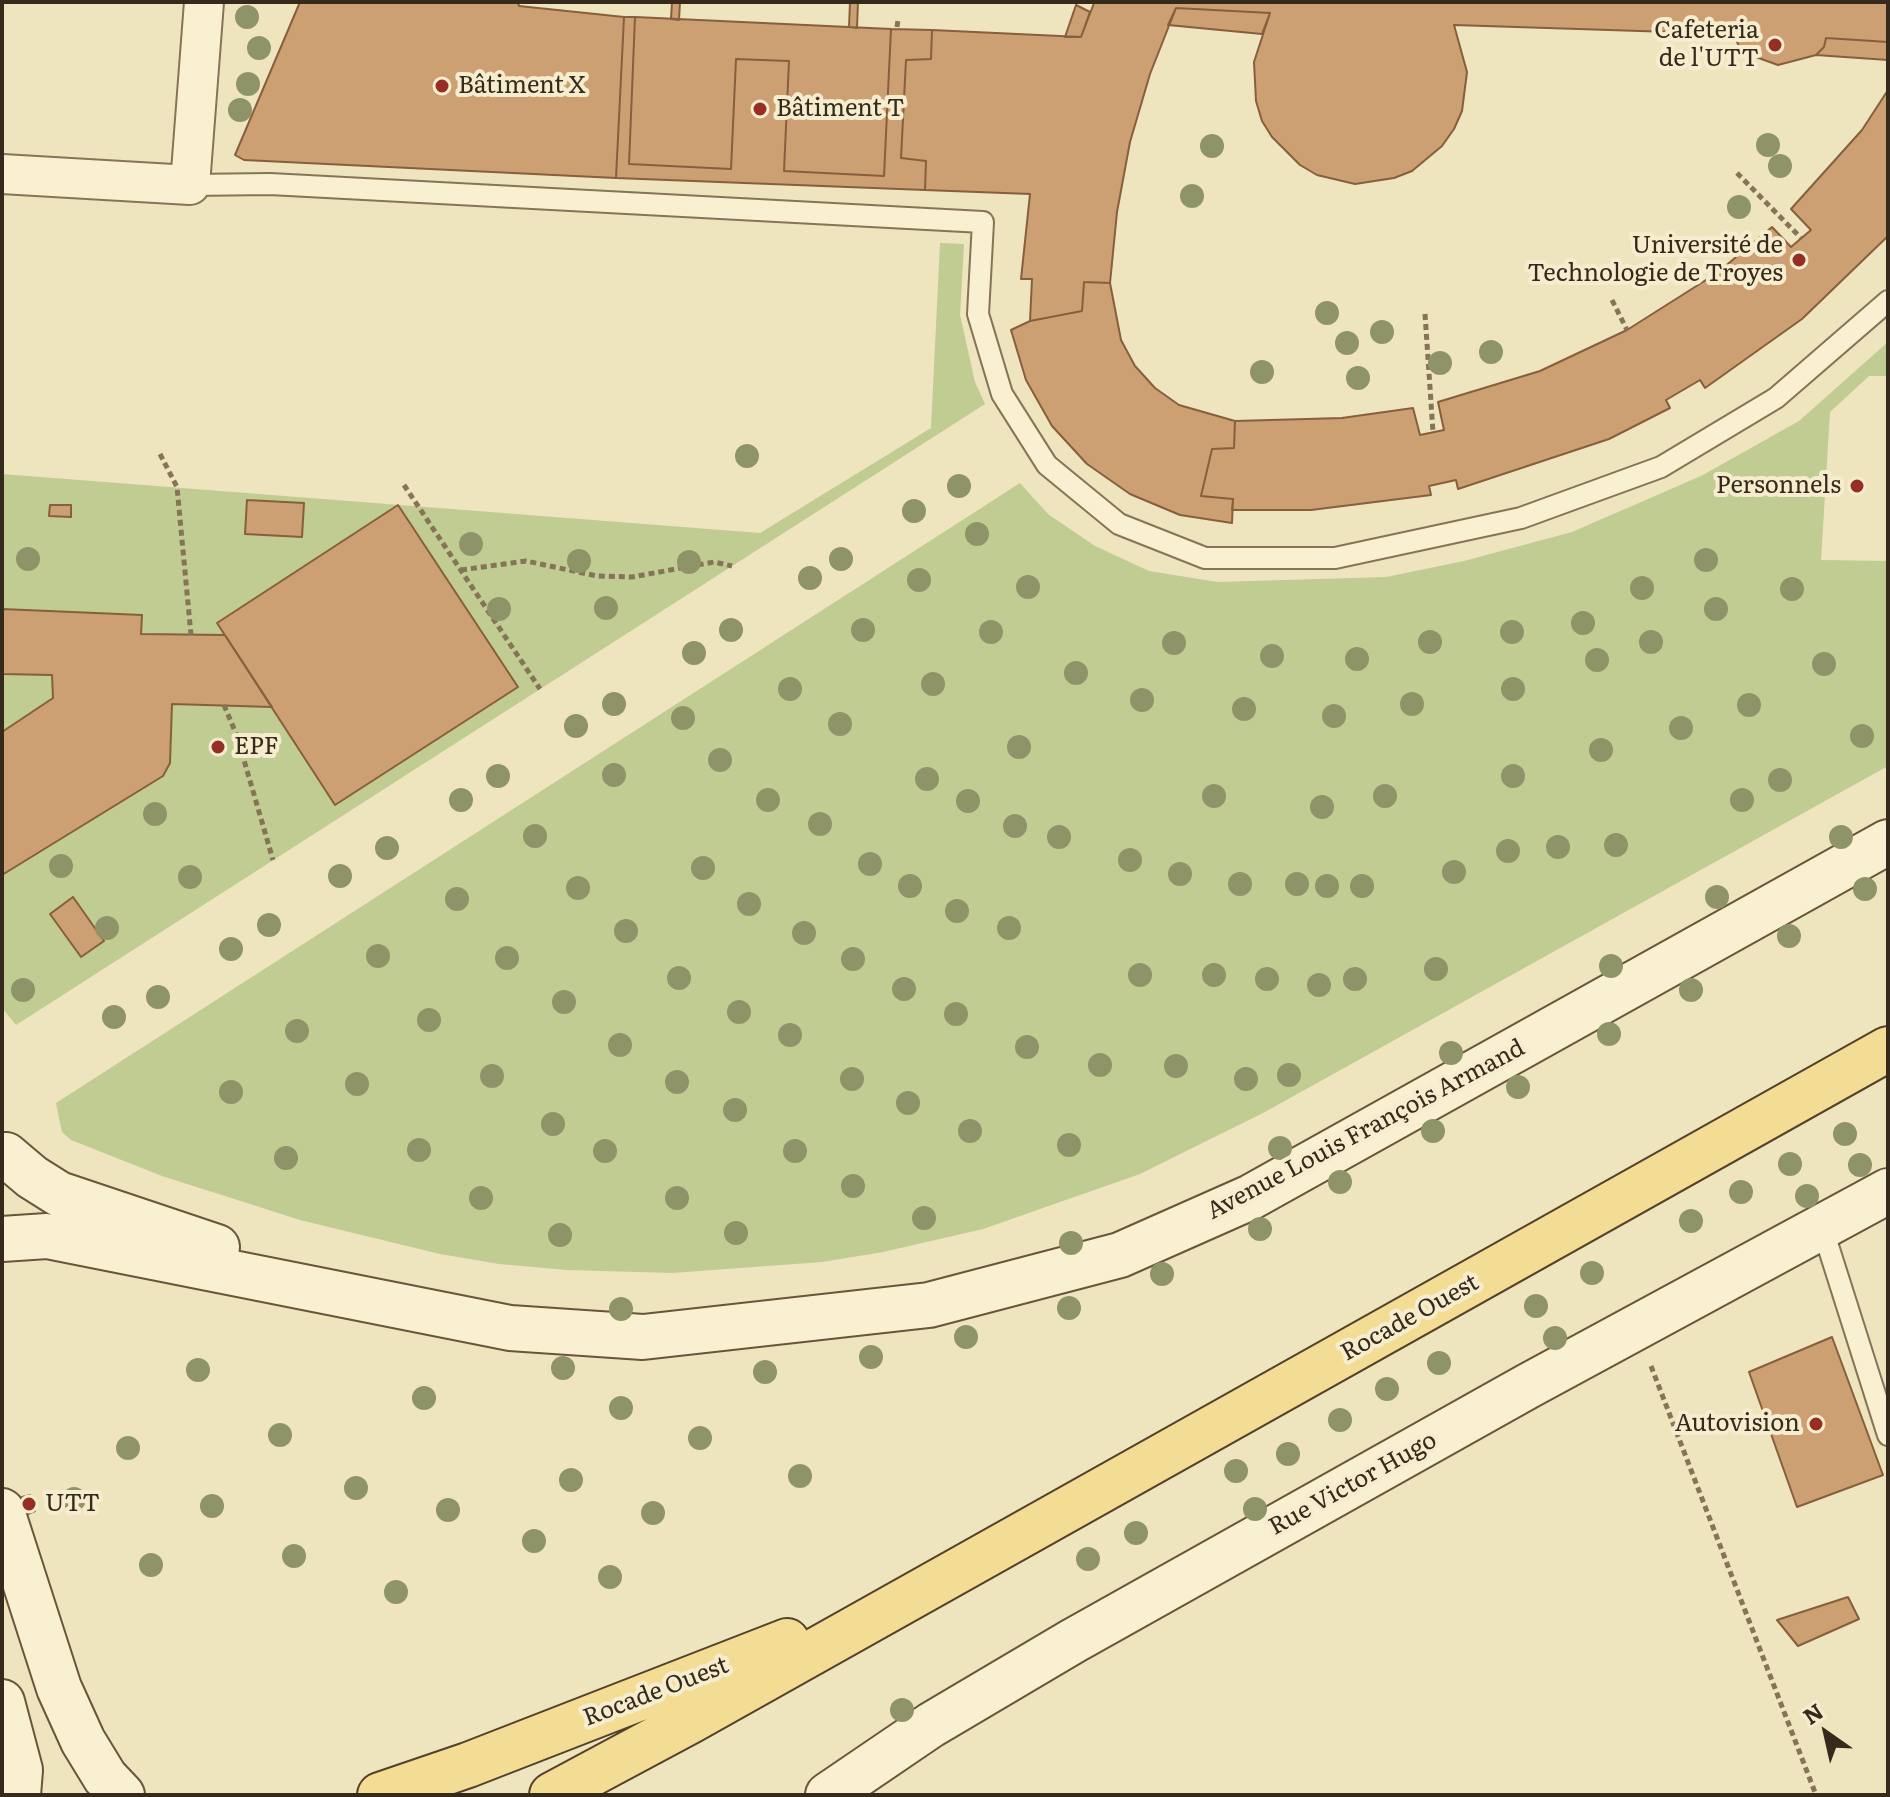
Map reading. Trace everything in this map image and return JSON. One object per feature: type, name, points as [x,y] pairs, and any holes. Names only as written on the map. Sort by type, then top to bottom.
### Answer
[{"type":"main road","name":"Rocade Ouest","points":[[552,1795],[1888,1049]]},
{"type":"main road","name":"Rocade Ouest","points":[[380,1795],[468,1765],[931,1585]]},
{"type":"street","points":[[2,174],[190,185],[204,2]]},
{"type":"street","name":"Avenue Louis François Armand","points":[[2,1239],[47,1236],[510,1328],[643,1337],[929,1305],[1120,1255],[1251,1197],[1888,842]]},
{"type":"street","name":"Avenue Louis François Armand","points":[[3,1154],[59,1194],[378,1302]]},
{"type":"street","name":"Rue Victor Hugo","points":[[828,1795],[931,1725],[1073,1641],[1888,1191]]},
{"type":"street","points":[[2,1511],[59,1688],[83,1741],[105,1777],[122,1795]]},
{"type":"street","points":[[2,1702],[20,1770],[18,1795]]},
{"type":"lane","points":[[190,185],[270,184],[983,222],[978,314],[1002,394],[1047,465],[1119,524],[1205,558],[1335,558],[1521,518],[1661,467],[1776,398],[1888,301]]},
{"type":"lane","points":[[1822,1227],[1888,1435]]},
{"type":"path","points":[[1737,173],[1801,238]]},
{"type":"path","points":[[1612,300],[1627,330]]},
{"type":"path","points":[[1425,314],[1433,432]]},
{"type":"path","points":[[160,454],[177,487],[191,635]]},
{"type":"path","points":[[404,485],[540,689]]},
{"type":"path","points":[[461,570],[526,561],[597,576],[632,577],[714,562],[732,566]]},
{"type":"path","points":[[224,705],[237,736],[273,860]]},
{"type":"path","points":[[1636,1328],[1816,1795]]},
{"type":"green space","name":"EPF","points":[[940,243],[964,244],[960,315],[975,382],[985,404],[16,1025],[2,1008],[2,474],[760,533],[931,428]]},
{"type":"green space","points":[[1888,342],[1888,376],[1869,376],[1830,412],[1821,560],[1888,561],[1888,766],[1263,1113],[1140,1174],[983,1229],[883,1252],[822,1262],[672,1273],[567,1270],[499,1264],[440,1254],[300,1220],[162,1176],[71,1140],[62,1132],[56,1103],[1020,483],[1048,514],[1095,546],[1149,571],[1218,582],[1386,577],[1464,561],[1572,532],[1701,476],[1799,421]]},
{"type":"building","name":"Bâtiment X","points":[[300,2],[518,2],[519,6],[624,17],[616,178],[244,160],[235,155]]},
{"type":"building","points":[[672,2],[680,2],[679,20],[671,19]]},
{"type":"building","points":[[850,2],[858,2],[857,28],[849,27]]},
{"type":"building","points":[[1888,2],[1888,42],[1826,38],[1824,47],[1816,55],[1778,65],[1742,52],[1733,34],[1454,25],[1467,72],[1462,111],[1454,129],[1442,146],[1412,171],[1394,178],[1355,184],[1317,175],[1300,165],[1272,137],[1262,121],[1256,101],[1254,62],[1270,13],[1176,8],[1150,74],[1130,142],[1117,212],[1110,283],[1084,282],[1082,311],[1030,321],[1032,279],[1021,279],[1030,194],[925,190],[926,161],[901,158],[906,60],[931,59],[932,30],[1081,37],[1094,3]]},
{"type":"building","points":[[1076,5],[1090,12],[1081,37],[1065,37]]},
{"type":"building","points":[[1176,8],[1270,13],[1262,34],[1168,25]]},
{"type":"building","name":"Bâtiment T","points":[[624,17],[635,17],[629,164],[731,169],[736,59],[789,61],[784,171],[884,176],[891,29],[932,30],[931,59],[906,60],[901,158],[926,161],[925,190],[616,178]]},
{"type":"building","points":[[635,17],[891,29],[884,176],[784,171],[789,61],[736,59],[731,169],[629,164]]},
{"type":"building","points":[[1826,38],[1888,42],[1888,60],[1816,55],[1824,47]]},
{"type":"building","name":"Université de Technologie de Troyes","points":[[1888,90],[1888,236],[1802,319],[1705,388],[1700,380],[1666,400],[1670,408],[1609,439],[1458,489],[1456,480],[1429,486],[1431,495],[1311,510],[1232,510],[1233,499],[1201,496],[1212,449],[1234,448],[1235,421],[1342,418],[1413,408],[1420,435],[1444,430],[1438,402],[1540,371],[1627,330],[1717,273],[1772,227],[1791,247],[1811,230],[1791,209],[1862,130]]},
{"type":"building","points":[[1084,282],[1110,283],[1121,340],[1135,366],[1155,388],[1179,405],[1235,421],[1234,448],[1212,449],[1201,496],[1233,499],[1232,523],[1180,515],[1130,494],[1087,464],[1052,426],[1026,380],[1011,330],[1030,321],[1082,311]]},
{"type":"building","points":[[247,500],[304,503],[302,537],[245,534]]},
{"type":"building","points":[[50,505],[71,505],[71,517],[49,516]]},
{"type":"building","points":[[398,505],[518,687],[335,805],[217,623]]},
{"type":"building","points":[[2,609],[142,615],[141,634],[225,635],[272,707],[172,704],[170,763],[163,776],[2,875],[2,732],[53,698],[52,675],[2,674]]},
{"type":"building","points":[[73,897],[104,941],[81,957],[50,914]]},
{"type":"building","name":"Autovision","points":[[1832,1337],[1883,1475],[1797,1507],[1749,1372]]},
{"type":"building","points":[[30,1495],[35,1511],[28,1514],[22,1497]]},
{"type":"building","points":[[1848,1597],[1859,1619],[1798,1646],[1777,1620]]},
{"type":"place","name":"Cafeteria de l'UTT","points":[[1775,45]]},
{"type":"place","name":"Bâtiment X","points":[[442,86]]},
{"type":"place","name":"Bâtiment T","points":[[760,109]]},
{"type":"place","name":"Université de Technologie de Troyes","points":[[1799,260]]},
{"type":"place","name":"Personnels","points":[[1857,486]]},
{"type":"place","name":"EPF","points":[[218,747]]},
{"type":"place","name":"Autovision","points":[[1816,1424]]},
{"type":"place","name":"UTT","points":[[29,1504]]}]
